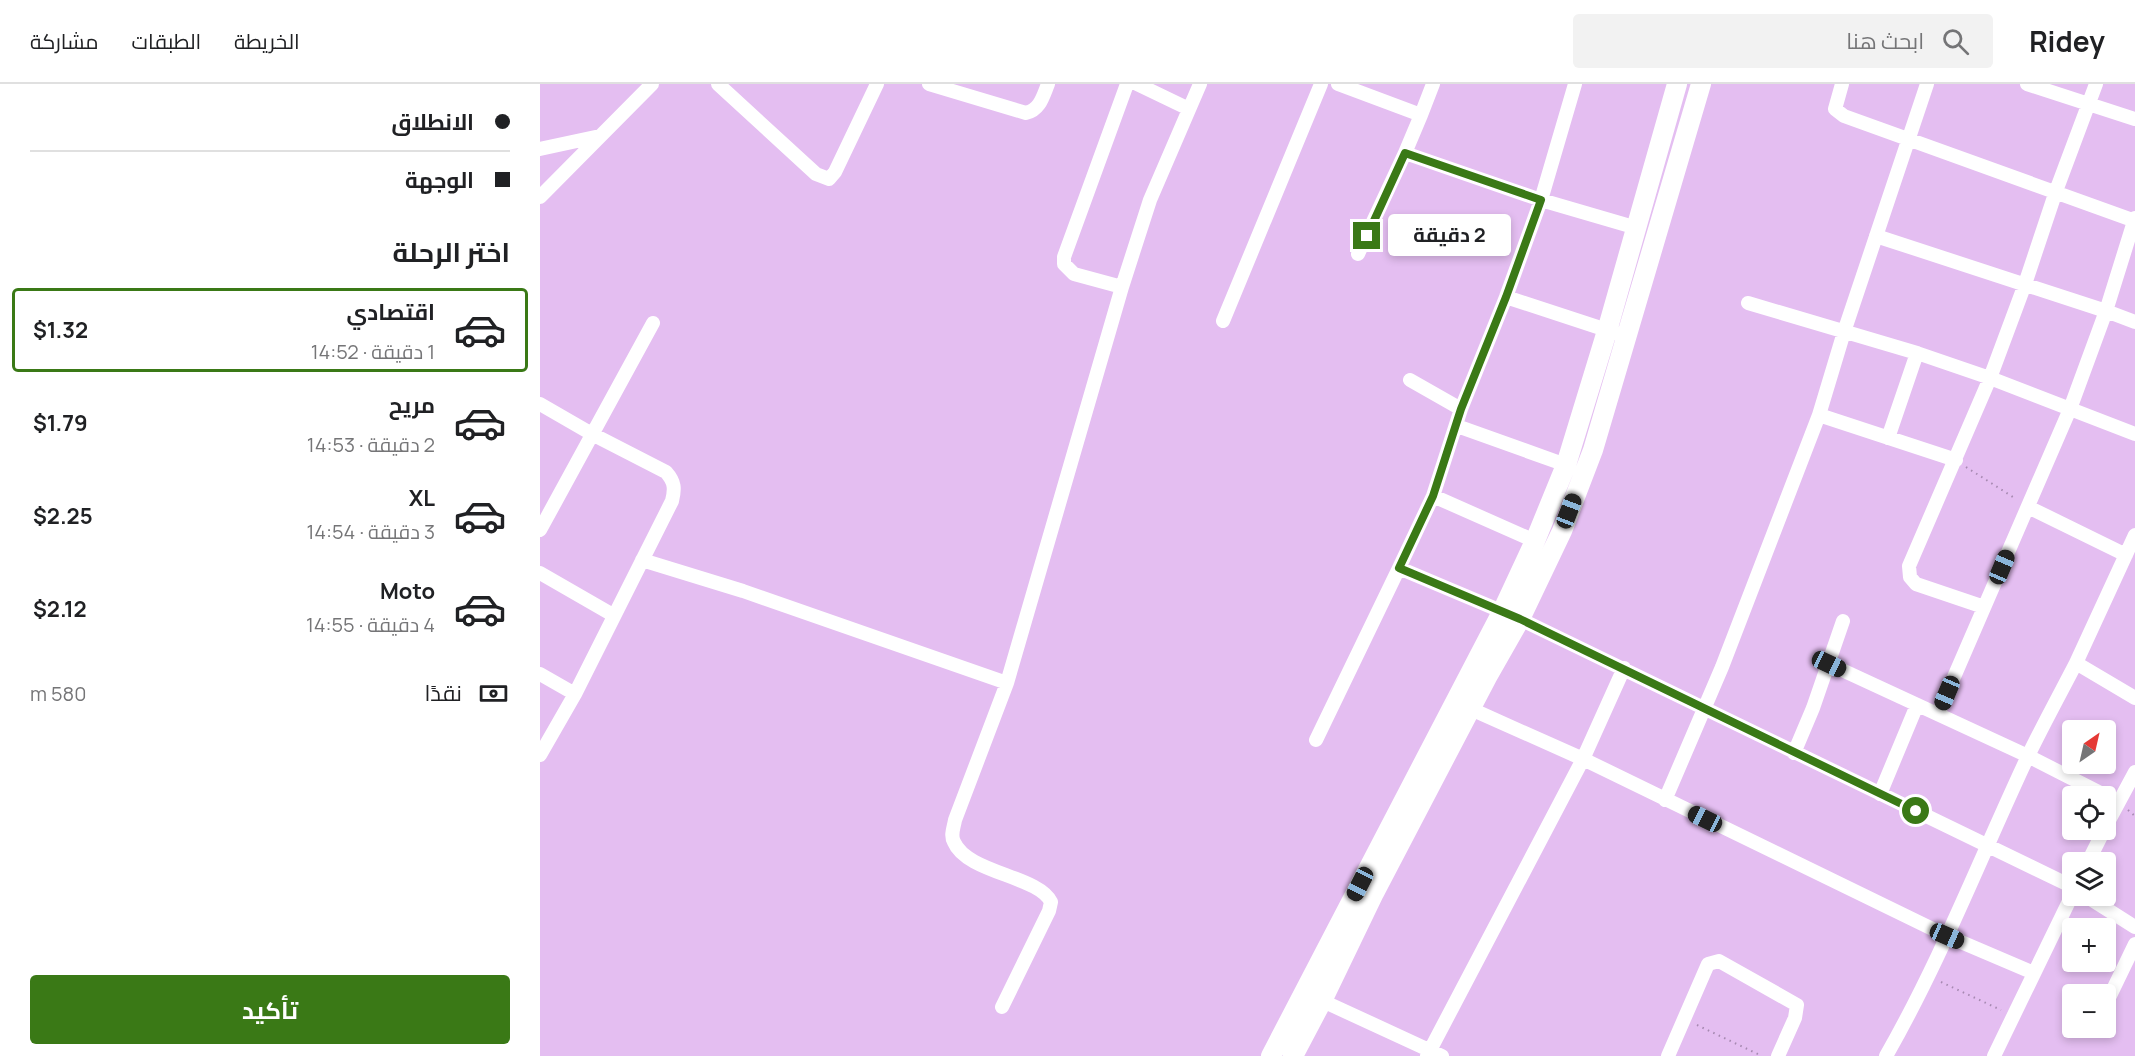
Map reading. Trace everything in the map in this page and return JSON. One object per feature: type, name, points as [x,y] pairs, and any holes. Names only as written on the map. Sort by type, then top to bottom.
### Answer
[{"type":"main road","points":[[1293,1056],[1374,893],[1487,677],[1511,616],[1535,542],[1566,465],[1637,228],[1677,84]]},
{"type":"main road","points":[[1271,1056],[1511,616],[1562,531],[1593,450],[1701,84]]},
{"type":"street","points":[[540,197],[652,84]]},
{"type":"street","points":[[718,84],[816,174],[829,179],[836,172],[877,84]]},
{"type":"street","points":[[929,84],[975,91],[1026,113],[1037,108],[1048,84]]},
{"type":"street","points":[[1122,287],[1074,274],[1064,264],[1064,257],[1127,84]]},
{"type":"street","points":[[1137,84],[1189,109]]},
{"type":"street","points":[[1002,1007],[1049,911],[1051,902],[1043,892],[962,853],[954,844],[952,835],[1007,683],[1122,287],[1150,200],[1200,84]]},
{"type":"street","points":[[1223,321],[1321,84]]},
{"type":"street","points":[[1338,84],[1421,115]]},
{"type":"street","points":[[1358,254],[1405,153],[1433,84]]},
{"type":"street","points":[[1316,740],[1433,496],[1461,409],[1506,297],[1541,200],[1575,84]]},
{"type":"street","points":[[1842,84],[1834,105],[1838,113],[2135,220],[2106,311],[2070,409],[1938,714]]},
{"type":"street","points":[[1665,800],[1704,709],[1819,415],[1844,332],[1927,84]]},
{"type":"street","points":[[2027,84],[2135,119]]},
{"type":"street","points":[[1984,608],[1921,587],[1912,581],[1909,574],[1910,562],[1990,378],[2096,84]]},
{"type":"street","points":[[540,148],[600,135]]},
{"type":"street","points":[[1405,153],[1541,200],[1637,228]]},
{"type":"street","points":[[1876,236],[2135,322]]},
{"type":"street","points":[[1506,297],[1628,337]]},
{"type":"street","points":[[1748,303],[1917,353],[1990,378],[2135,434]]},
{"type":"street","points":[[540,530],[653,323]]},
{"type":"street","points":[[1888,438],[1917,353]]},
{"type":"street","points":[[1410,380],[1461,409]]},
{"type":"street","points":[[540,404],[666,472],[673,480],[675,490],[672,501],[574,694],[540,755]]},
{"type":"street","points":[[1819,415],[1956,460]]},
{"type":"street","points":[[1456,426],[1566,465]]},
{"type":"street","points":[[1433,496],[1535,542]]},
{"type":"street","points":[[2028,507],[2126,555]]},
{"type":"street","points":[[1886,1056],[1947,936],[2028,756],[2076,663],[2135,535]]},
{"type":"street","points":[[642,560],[743,591],[1007,683]]},
{"type":"street","points":[[1399,568],[1624,668],[1794,753],[2062,882]]},
{"type":"street","points":[[540,573],[613,615]]},
{"type":"street","points":[[1794,753],[1813,708],[1843,621]]},
{"type":"street","points":[[2076,663],[2135,698]]},
{"type":"street","points":[[1829,664],[2028,756],[2118,802]]},
{"type":"street","points":[[1304,992],[1433,1054],[1583,759],[1624,668]]},
{"type":"street","points":[[540,674],[574,694]]},
{"type":"street","points":[[1880,794],[1917,705]]},
{"type":"street","points":[[1471,709],[1583,759],[1947,936],[2034,973]]},
{"type":"street","points":[[2116,806],[2134,776]]},
{"type":"street","points":[[1994,1056],[2067,906]]},
{"type":"street","points":[[2102,906],[2135,927]]},
{"type":"street","points":[[2116,984],[2135,944]]},
{"type":"street","points":[[1674,1054],[1683,1019],[1708,964],[1719,961],[1797,1005],[1795,1018],[1778,1056]]},
{"type":"path","points":[[1956,460],[2028,507]]},
{"type":"path","points":[[1928,975],[2014,1016]]},
{"type":"path","points":[[1683,1019],[1762,1056]]},
{"type":"route","points":[[1367,236],[1405,153],[1541,200],[1506,297],[1461,409],[1433,496],[1399,568],[1520,619],[1916,811]]}]
